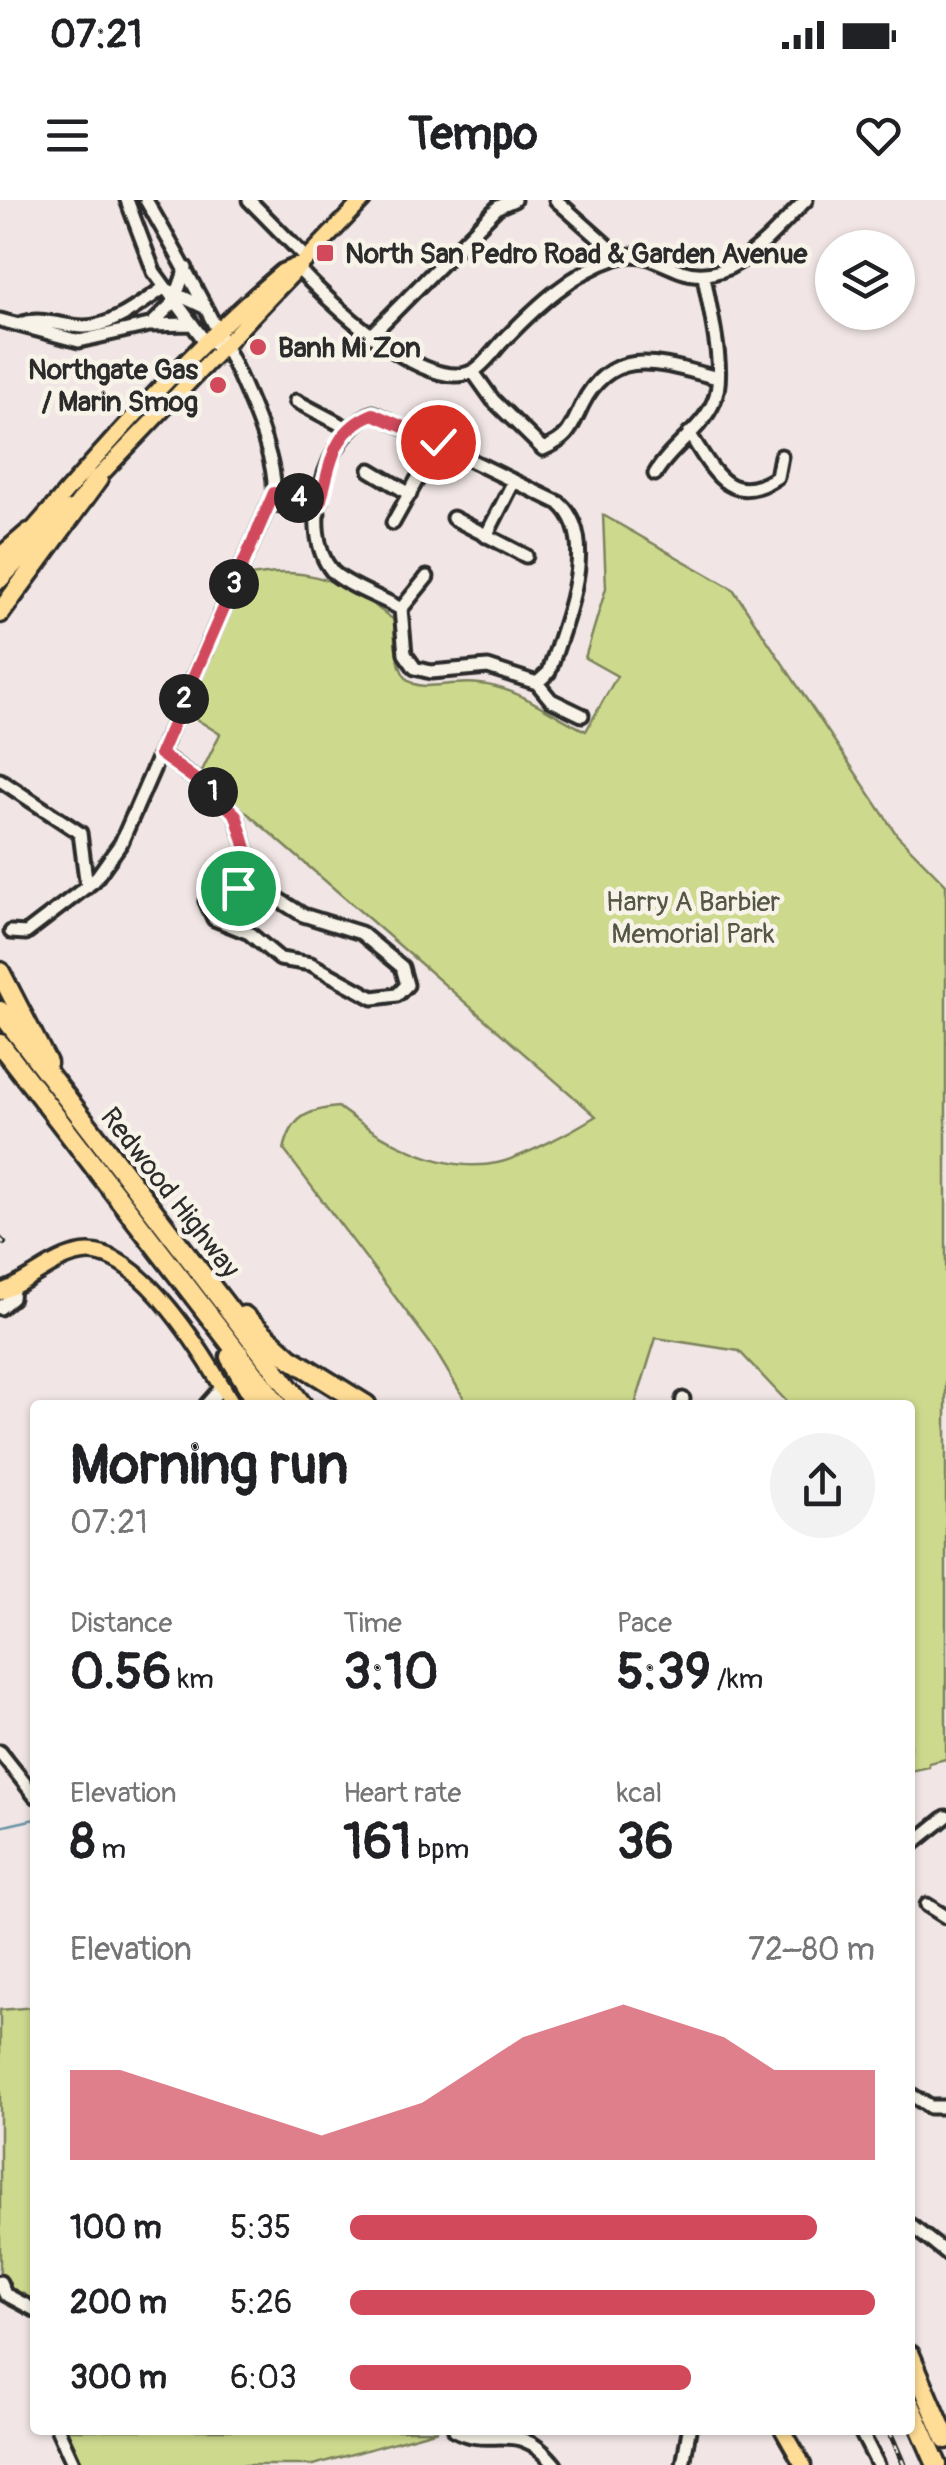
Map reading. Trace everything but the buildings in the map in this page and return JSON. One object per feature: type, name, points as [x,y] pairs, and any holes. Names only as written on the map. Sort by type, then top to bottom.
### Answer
[{"type":"highway","points":[[0,613],[98,479]]},
{"type":"highway","points":[[0,558],[29,533]]},
{"type":"highway","points":[[0,972],[61,1096]]},
{"type":"highway","name":"Redwood Highway","points":[[0,1010],[61,1096],[298,1400]]},
{"type":"highway","name":"Redwood Highway","points":[[0,1044],[274,1400]]},
{"type":"highway","points":[[207,1282],[290,1358],[358,1400]]},
{"type":"highway","points":[[200,1305],[255,1400]]},
{"type":"highway","points":[[915,2367],[946,2438]]},
{"type":"highway","points":[[915,2415],[937,2465]]},
{"type":"main road","points":[[0,566],[134,410],[210,334],[282,272],[300,262],[362,200]]},
{"type":"main road","points":[[0,581],[222,346],[289,282],[300,262]]},
{"type":"main road","points":[[6,1290],[82,1253],[105,1254],[126,1263],[229,1400]]},
{"type":"main road","points":[[786,2435],[803,2465]]},
{"type":"street","points":[[128,200],[164,288],[204,307]]},
{"type":"street","points":[[146,200],[186,268],[204,307],[210,334]]},
{"type":"street","points":[[248,200],[300,262],[316,290],[371,335],[425,368],[446,374],[472,372],[567,283],[619,256],[655,256],[680,270],[704,276],[742,262],[806,200]]},
{"type":"street","points":[[371,335],[498,207],[514,200]]},
{"type":"street","points":[[556,200],[619,256]]},
{"type":"street","points":[[149,325],[176,297],[186,268]]},
{"type":"street","points":[[655,474],[664,457],[690,433],[714,401],[718,378],[704,276]]},
{"type":"street","points":[[20,324],[40,319],[76,326],[101,325],[164,288]]},
{"type":"street","points":[[10,932],[26,933],[87,887],[121,843],[272,498],[270,461],[222,346],[192,324],[176,297]]},
{"type":"street","points":[[0,320],[79,341],[149,325],[192,324]]},
{"type":"street","points":[[472,372],[493,400],[543,450],[564,440],[589,390],[612,369],[648,360],[718,378]]},
{"type":"street","points":[[296,400],[349,429]]},
{"type":"street","points":[[401,609],[332,571],[316,532],[331,451],[349,429],[373,414],[560,503],[576,523],[578,578],[549,672],[538,683]]},
{"type":"street","points":[[690,433],[719,480],[745,491],[757,490],[777,476],[781,456]]},
{"type":"street","points":[[393,524],[438,442]]},
{"type":"street","points":[[370,470],[410,494]]},
{"type":"street","points":[[486,536],[514,481]]},
{"type":"street","points":[[272,498],[319,508]]},
{"type":"street","points":[[453,518],[526,556]]},
{"type":"street","points":[[427,578],[401,609],[405,654],[415,668],[432,672],[488,667],[538,683],[551,700],[582,715]]},
{"type":"street","points":[[160,754],[210,790],[236,815],[257,886],[302,916],[361,933],[402,968],[407,985],[386,997],[359,992],[323,969],[280,959],[261,941],[214,919],[208,911],[206,901],[218,881],[238,888],[257,886]]},
{"type":"street","points":[[0,780],[76,828],[84,844],[87,887]]},
{"type":"street","points":[[0,1308],[12,1298],[6,1290]]},
{"type":"street","points":[[210,1400],[222,1387]]},
{"type":"street","points":[[0,1752],[30,1790]]},
{"type":"street","points":[[915,1842],[946,1817]]},
{"type":"street","points":[[927,1905],[946,1917]]},
{"type":"street","points":[[915,2098],[930,2108],[946,2108]]},
{"type":"street","points":[[915,2230],[946,2253]]},
{"type":"street","points":[[0,2282],[5,2294],[30,2307]]},
{"type":"street","points":[[60,2435],[74,2465]]},
{"type":"street","points":[[464,2435],[518,2437],[540,2447],[555,2465]]},
{"type":"street","points":[[684,2465],[688,2435]]},
{"type":"street","points":[[863,2435],[878,2465]]},
{"type":"green space","name":"Harry A Barbier Memorial Park","points":[[603,515],[733,589],[897,835],[946,885],[946,1759],[929,1763],[929,1767],[915,1770],[915,1400],[785,1400],[739,1351],[656,1338],[637,1400],[465,1400],[433,1347],[284,1150],[291,1130],[302,1118],[317,1110],[338,1107],[372,1131],[412,1151],[455,1164],[476,1165],[520,1155],[596,1116],[201,773],[220,734],[180,709],[237,579],[261,574],[302,574],[339,585],[394,620],[396,652],[402,672],[411,682],[422,686],[474,683],[496,687],[586,731],[617,676],[585,658],[606,588]]},
{"type":"green space","points":[[30,2007],[30,2308],[0,2287],[0,2010]]},
{"type":"green space","points":[[58,2435],[420,2435],[313,2465],[75,2465]]},
{"type":"waterway","points":[[0,1827],[30,1820]]},
{"type":"railway","points":[[0,1239],[4,1243]]},
{"type":"railway","points":[[891,2435],[904,2465]]},
{"type":"place","name":"North San Pedro Road & Garden Avenue","points":[[325,253]]},
{"type":"place","name":"Banh Mi Zon","points":[[258,347]]},
{"type":"place","name":"Northgate Gas / Marin Smog","points":[[218,385]]},
{"type":"route","points":[[238,888],[257,886],[236,815],[210,790],[160,754],[274,493],[320,503],[331,451],[342,435],[373,414],[386,416],[438,442]]}]
